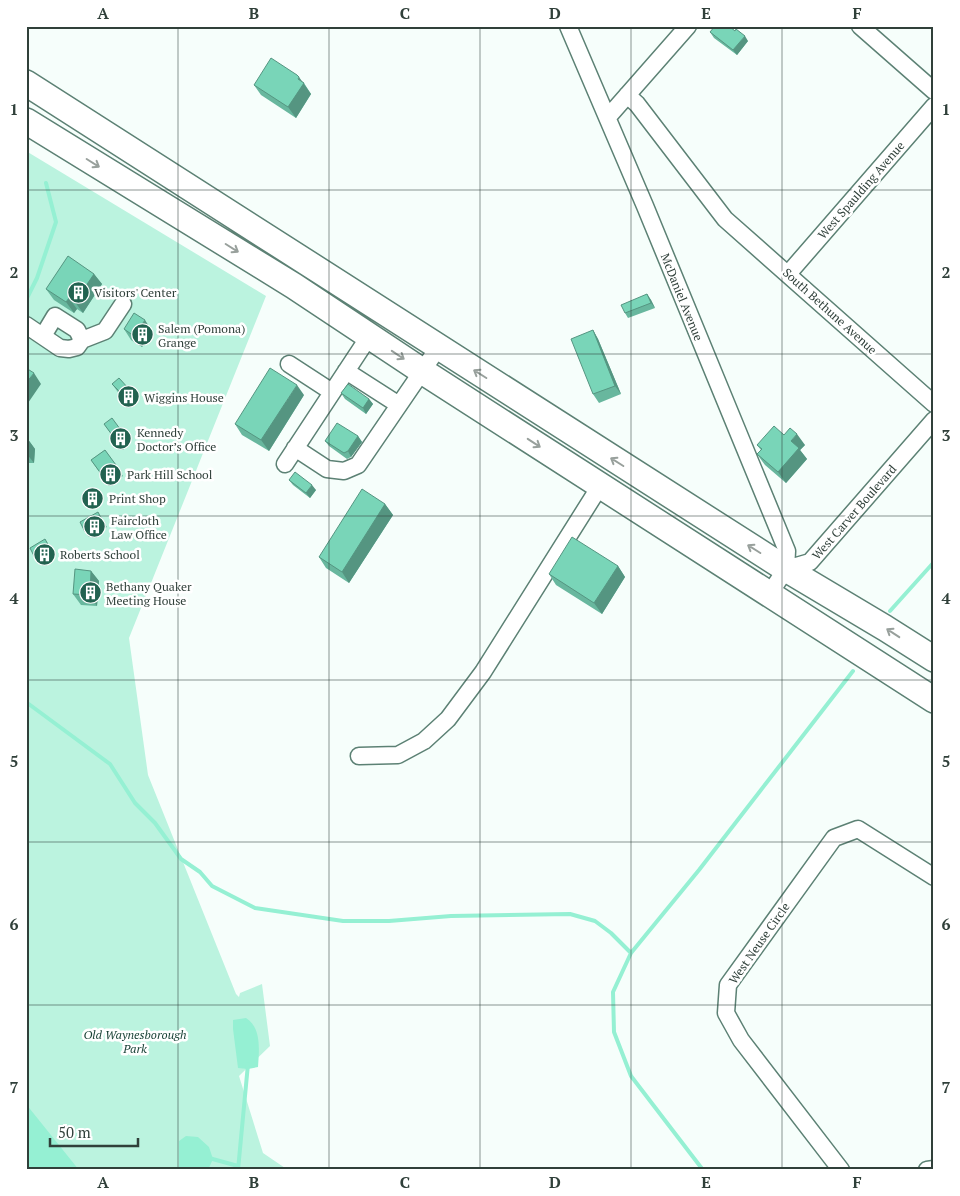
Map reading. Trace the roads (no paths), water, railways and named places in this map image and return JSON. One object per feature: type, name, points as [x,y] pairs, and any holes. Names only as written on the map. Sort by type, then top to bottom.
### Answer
[{"type":"highway","points":[[26,83],[786,569],[886,628],[934,659]]},
{"type":"highway","points":[[26,120],[370,335],[422,371],[934,700]]},
{"type":"street","name":"McDaniel Avenue","points":[[568,26],[608,117],[787,550],[786,569]]},
{"type":"street","points":[[608,117],[688,26]]},
{"type":"street","points":[[860,26],[934,91]]},
{"type":"street","name":"South Bethune Avenue","points":[[627,96],[637,104],[725,219],[934,404]]},
{"type":"street","name":"West Spaulding Avenue","points":[[788,274],[934,106]]},
{"type":"street","points":[[26,325],[60,348],[77,348],[82,340],[105,331],[123,304]]},
{"type":"street","points":[[43,336],[55,316],[78,330],[82,340]]},
{"type":"street","points":[[285,464],[370,335]]},
{"type":"street","points":[[294,448],[326,469],[344,472],[358,465],[438,348]]},
{"type":"street","points":[[289,364],[332,392]]},
{"type":"street","points":[[346,371],[399,405]]},
{"type":"street","name":"West Carver Boulevard","points":[[786,569],[810,562],[934,420]]},
{"type":"street","points":[[359,756],[398,755],[424,741],[448,719],[483,672],[600,486]]},
{"type":"street","points":[[770,593],[786,569]]},
{"type":"street","name":"West Neuse Circle","points":[[841,1170],[741,1040],[726,1013],[728,985],[834,838],[858,829],[934,877]]},
{"type":"street","points":[[928,1170],[934,1168]]},
{"type":"waterway","points":[[26,300],[37,278],[56,222],[46,183]]},
{"type":"waterway","points":[[890,611],[934,562]]},
{"type":"waterway","points":[[703,1170],[631,1076],[614,1032],[613,992],[631,953],[699,870],[853,671]]},
{"type":"waterway","points":[[26,702],[110,764],[135,803],[155,823],[181,859],[200,872],[212,886],[255,908],[343,921],[389,921],[451,916],[570,914],[595,921],[611,933],[631,953]]},
{"type":"waterway","points":[[238,1170],[248,1064]]},
{"type":"waterway","points":[[209,1158],[238,1166]]},
{"type":"place","name":"Visitors' Center","points":[[78,292]]},
{"type":"place","name":"Salem (Pomona) Grange","points":[[142,335]]},
{"type":"place","name":"Wiggins House","points":[[128,397]]},
{"type":"place","name":"Kennedy Doctor’s Office","points":[[121,439]]},
{"type":"place","name":"Park Hill School","points":[[111,474]]},
{"type":"place","name":"Print Shop","points":[[93,498]]},
{"type":"place","name":"Faircloth Law Office","points":[[95,527]]},
{"type":"place","name":"Roberts School","points":[[44,554]]},
{"type":"place","name":"Bethany Quaker Meeting House","points":[[90,593]]},
{"type":"park label","name":"Old Waynesborough Park","points":[[135,1041]]}]
